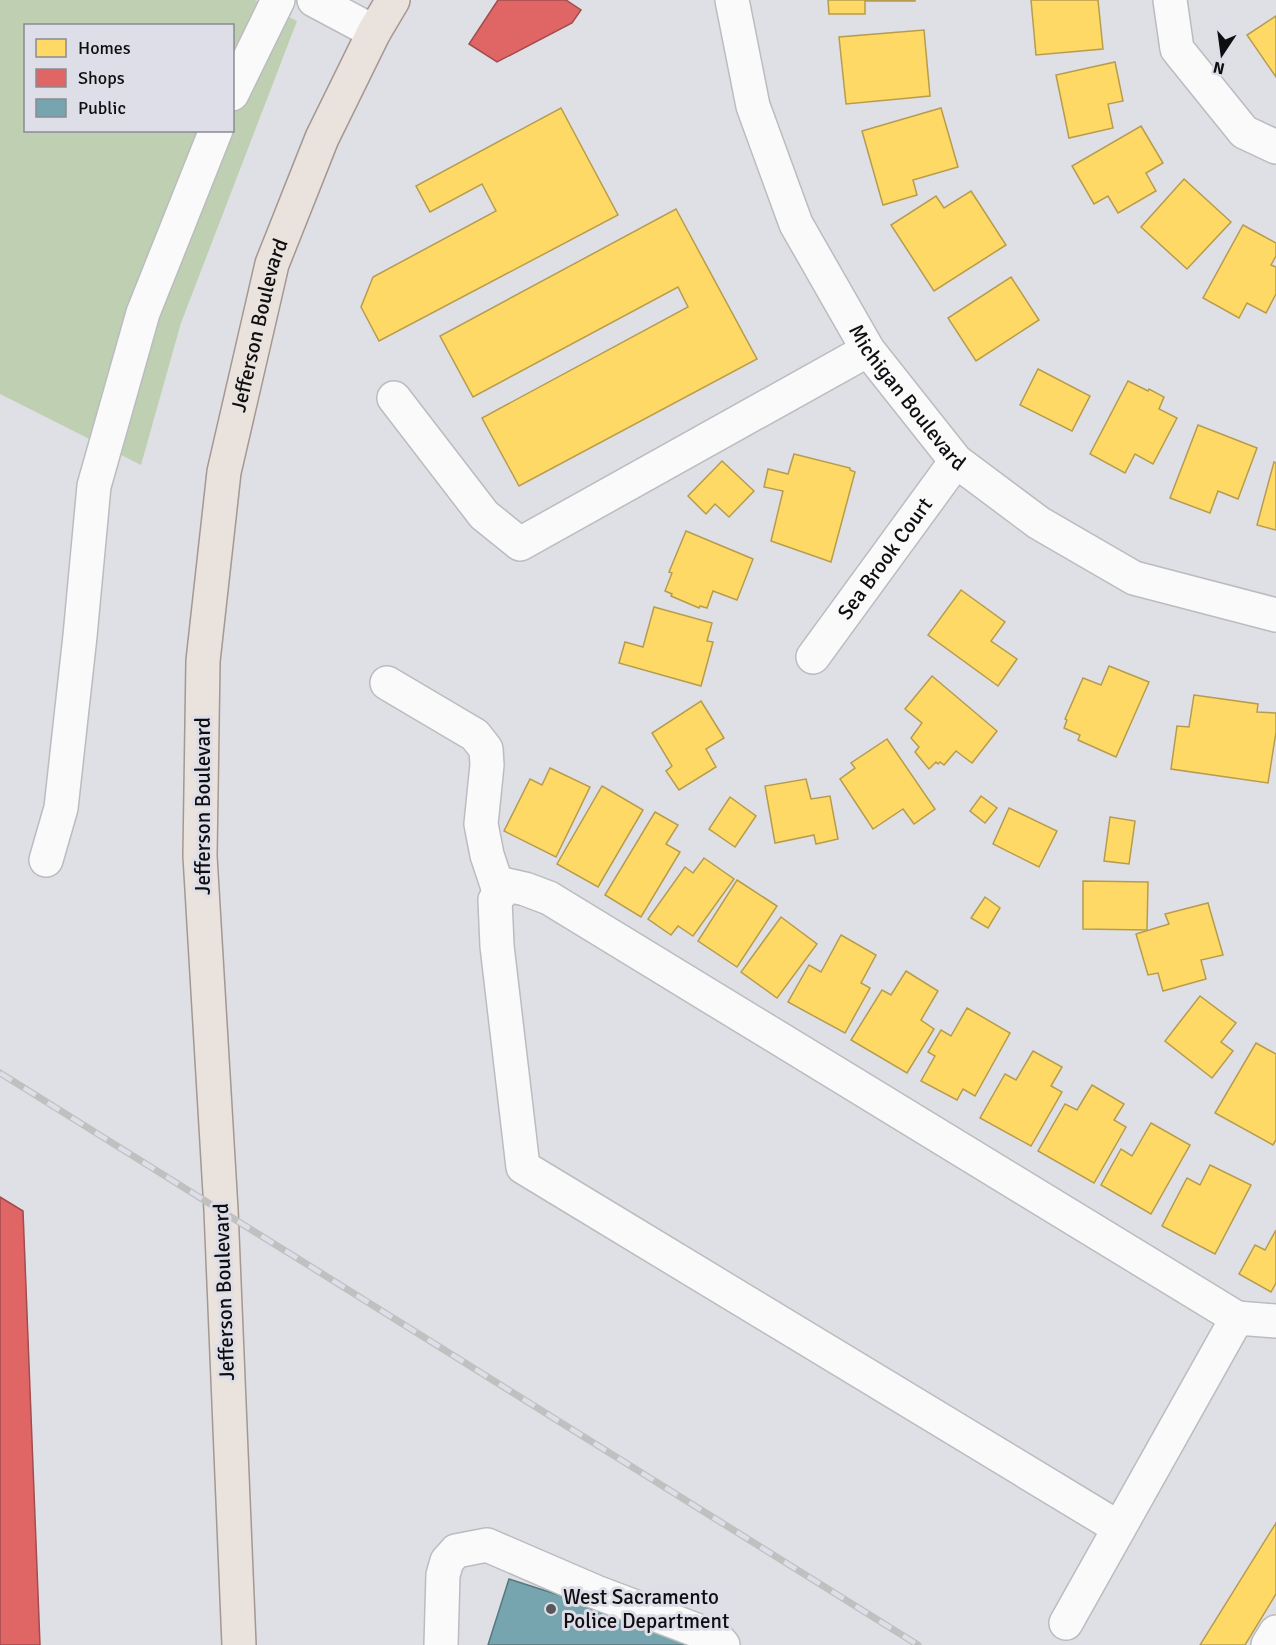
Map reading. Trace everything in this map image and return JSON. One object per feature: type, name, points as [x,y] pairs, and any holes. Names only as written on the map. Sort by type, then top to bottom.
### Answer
[{"type":"main road","name":"Jefferson Boulevard","points":[[238,1642],[221,1210],[200,856],[202,661],[224,472],[272,264],[322,138],[374,32],[393,0]]},
{"type":"street","points":[[234,90],[279,0]]},
{"type":"street","points":[[314,0],[374,32]]},
{"type":"street","name":"Michigan Boulevard","points":[[732,0],[753,106],[796,224],[867,350],[957,460],[1039,523],[1134,578],[1276,615]]},
{"type":"street","points":[[1170,0],[1177,49],[1244,132],[1276,147]]},
{"type":"street","points":[[46,860],[61,808],[94,486],[143,313],[215,132]]},
{"type":"street","points":[[394,398],[484,515],[520,544],[867,350]]},
{"type":"street","name":"Sea Brook Court","points":[[813,657],[957,460]]},
{"type":"street","points":[[387,683],[475,735],[486,749],[487,765],[481,824],[487,855],[500,894]]},
{"type":"street","points":[[1119,1528],[523,1167],[497,946],[495,900],[507,885],[549,898],[1237,1318],[1276,1321]]},
{"type":"street","points":[[1066,1623],[1237,1318]]},
{"type":"street","points":[[441,1645],[443,1575],[447,1562],[456,1551],[487,1545],[596,1592],[717,1638],[723,1645]]},
{"type":"street","points":[[1268,1645],[1276,1632]]},
{"type":"green space","points":[[0,0],[255,0],[297,21],[181,323],[141,465],[0,394]]},
{"type":"building: Homes","points":[[828,0],[915,1],[865,1],[865,14],[829,14]]},
{"type":"building: Homes","points":[[1031,0],[1098,0],[1103,49],[1036,55]]},
{"type":"building: Homes","points":[[1276,16],[1276,77],[1247,35]]},
{"type":"building: Homes","points":[[924,30],[930,96],[846,104],[839,37]]},
{"type":"building: Homes","points":[[1115,62],[1123,101],[1108,104],[1113,128],[1069,138],[1056,75]]},
{"type":"building: Homes","points":[[561,108],[618,215],[379,341],[361,307],[373,277],[496,211],[482,184],[430,212],[416,186]]},
{"type":"building: Homes","points":[[941,108],[958,167],[913,180],[917,195],[883,205],[862,131]]},
{"type":"building: Homes","points":[[1141,126],[1163,163],[1146,173],[1156,191],[1118,213],[1108,196],[1094,204],[1072,166]]},
{"type":"building: Homes","points":[[1184,179],[1231,222],[1187,269],[1141,227]]},
{"type":"building: Homes","points":[[971,191],[1006,245],[934,291],[891,225],[936,196],[944,208]]},
{"type":"building: Homes","points":[[676,209],[757,359],[519,486],[482,418],[688,307],[678,287],[473,397],[440,336]]},
{"type":"building: Homes","points":[[1243,225],[1276,243],[1276,256],[1271,265],[1276,267],[1276,294],[1266,313],[1247,303],[1239,318],[1203,298]]},
{"type":"building: Homes","points":[[1011,277],[1039,320],[976,361],[948,318]]},
{"type":"building: Homes","points":[[1038,369],[1090,396],[1072,431],[1020,405]]},
{"type":"building: Homes","points":[[1128,381],[1164,397],[1159,409],[1177,418],[1153,464],[1135,454],[1125,473],[1090,454]]},
{"type":"building: Homes","points":[[1198,425],[1257,448],[1238,499],[1218,491],[1210,513],[1170,498]]},
{"type":"building: Homes","points":[[794,454],[850,468],[855,472],[831,562],[771,541],[783,491],[764,487],[768,469],[788,474]]},
{"type":"building: Homes","points":[[722,461],[754,491],[729,517],[715,504],[706,514],[688,496]]},
{"type":"building: Homes","points":[[1274,462],[1276,463],[1276,530],[1257,525]]},
{"type":"building: Homes","points":[[686,531],[753,559],[737,600],[713,591],[707,608],[700,606],[699,608],[665,591],[672,573],[669,572]]},
{"type":"building: Homes","points":[[961,590],[1005,622],[991,641],[1017,659],[998,686],[928,635]]},
{"type":"building: Homes","points":[[654,607],[712,623],[707,641],[713,642],[701,686],[619,663],[625,642],[643,647]]},
{"type":"building: Homes","points":[[1109,666],[1149,682],[1116,757],[1078,740],[1080,735],[1064,728],[1067,720],[1065,719],[1083,678],[1101,685]]},
{"type":"building: Homes","points":[[932,676],[997,731],[972,763],[956,751],[944,765],[936,762],[929,769],[915,752],[919,747],[911,738],[922,723],[905,709]]},
{"type":"building: Homes","points":[[1194,695],[1258,704],[1257,712],[1276,713],[1276,732],[1268,783],[1171,769],[1177,726],[1189,727]]},
{"type":"building: Homes","points":[[701,701],[724,738],[706,749],[716,767],[679,790],[666,771],[672,766],[652,733]]},
{"type":"building: Homes","points":[[887,739],[935,809],[914,824],[903,809],[873,829],[840,779],[855,768],[851,763]]},
{"type":"building: Homes","points":[[550,768],[590,787],[556,857],[504,831],[530,779],[542,785]]},
{"type":"building: Homes","points":[[806,779],[811,799],[830,796],[838,839],[816,844],[814,835],[775,843],[765,786]]},
{"type":"building: Homes","points":[[602,786],[643,810],[598,887],[557,864]]},
{"type":"building: Homes","points":[[981,796],[997,808],[985,823],[970,811]]},
{"type":"building: Homes","points":[[730,797],[756,816],[735,847],[709,829]]},
{"type":"building: Homes","points":[[1009,808],[1057,831],[1039,867],[993,844]]},
{"type":"building: Homes","points":[[655,812],[678,825],[666,844],[680,852],[641,917],[605,895]]},
{"type":"building: Homes","points":[[1110,817],[1135,821],[1129,864],[1104,861]]},
{"type":"building: Homes","points":[[704,858],[734,879],[693,936],[678,926],[671,935],[648,919],[685,867],[693,873]]},
{"type":"building: Homes","points":[[737,880],[777,906],[737,967],[698,941]]},
{"type":"building: Homes","points":[[1083,881],[1148,882],[1147,930],[1083,929]]},
{"type":"building: Homes","points":[[985,897],[1000,908],[988,928],[971,918]]},
{"type":"building: Homes","points":[[1208,903],[1223,955],[1201,960],[1206,979],[1163,991],[1158,973],[1148,975],[1136,934],[1169,924],[1165,914]]},
{"type":"building: Homes","points":[[781,917],[817,944],[777,998],[741,972]]},
{"type":"building: Homes","points":[[841,935],[876,955],[861,983],[870,988],[845,1033],[788,1002],[809,965],[821,972]]},
{"type":"building: Homes","points":[[906,971],[938,991],[921,1020],[934,1029],[907,1073],[851,1040],[882,990],[891,995]]},
{"type":"building: Homes","points":[[1200,996],[1236,1023],[1221,1042],[1233,1051],[1212,1078],[1165,1041]]},
{"type":"building: Homes","points":[[967,1008],[1010,1033],[975,1096],[963,1089],[957,1100],[921,1081],[935,1056],[928,1052],[941,1030],[951,1036]]},
{"type":"building: Homes","points":[[1256,1043],[1276,1054],[1276,1140],[1273,1145],[1215,1113]]},
{"type":"building: Homes","points":[[1033,1051],[1062,1067],[1051,1086],[1062,1092],[1031,1146],[980,1118],[1005,1074],[1016,1080]]},
{"type":"building: Homes","points":[[1092,1085],[1124,1104],[1114,1120],[1126,1127],[1094,1183],[1038,1151],[1065,1104],[1077,1110]]},
{"type":"building: Homes","points":[[1151,1123],[1190,1145],[1151,1214],[1101,1185],[1121,1149],[1132,1156]]},
{"type":"building: Homes","points":[[1210,1165],[1251,1185],[1215,1254],[1162,1226],[1187,1178],[1200,1185]]},
{"type":"building: Homes","points":[[1276,1230],[1276,1283],[1271,1292],[1239,1274],[1255,1245],[1265,1250]]},
{"type":"building: Homes","points":[[1276,1523],[1276,1594],[1245,1645],[1200,1645]]},
{"type":"building: Shops","points":[[498,0],[566,0],[581,10],[572,23],[497,62],[469,44]]},
{"type":"building: Shops","points":[[0,1197],[23,1211],[40,1645],[0,1645]]},
{"type":"building: Public","name":"West Sacramento Police Department","points":[[509,1579],[696,1639],[694,1645],[488,1645]]},
{"type":"railway","points":[[0,1073],[918,1645]]},
{"type":"place","name":"West Sacramento Police Department","points":[[551,1609]]}]
